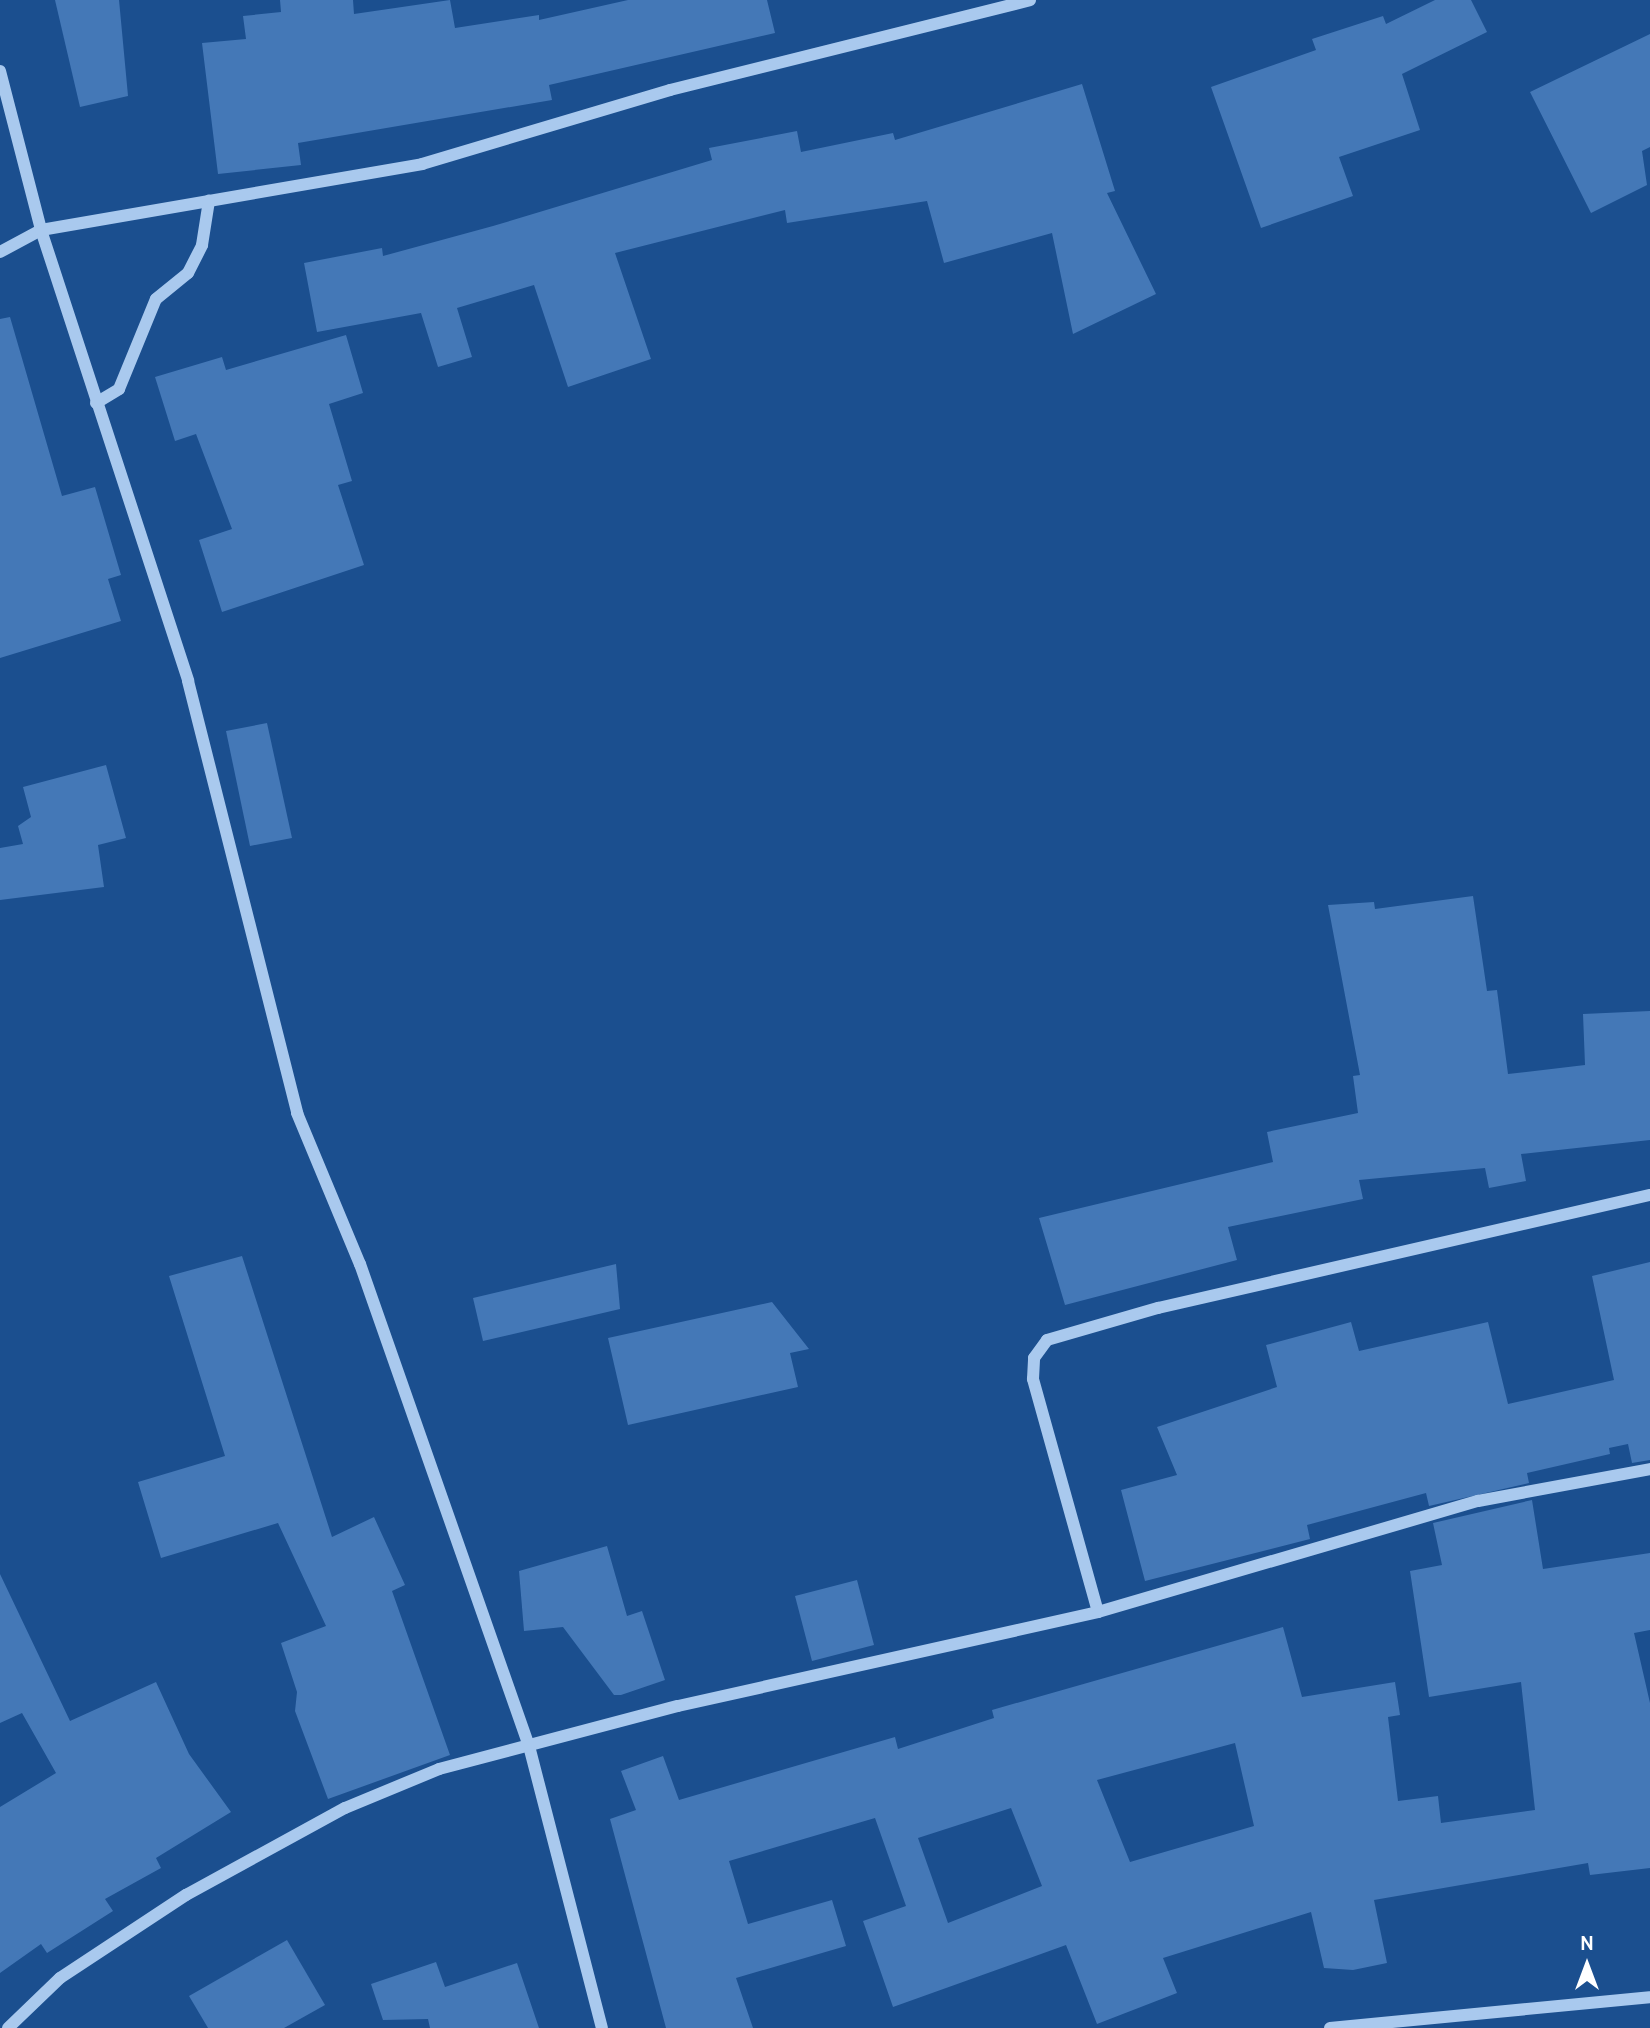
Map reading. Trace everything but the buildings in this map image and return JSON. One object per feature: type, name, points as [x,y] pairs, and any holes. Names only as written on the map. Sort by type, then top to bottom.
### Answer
[{"type":"street","points":[[0,252],[41,230],[422,164],[670,90],[1030,0]]},
{"type":"street","points":[[0,71],[41,230],[188,681],[282,1066],[296,1113],[360,1264],[528,1746],[602,2028]]},
{"type":"street","points":[[96,403],[118,389],[156,299],[188,273],[202,245],[209,201]]},
{"type":"street","points":[[1098,1612],[1033,1379],[1034,1358],[1047,1340],[1157,1308],[1650,1195]]},
{"type":"street","points":[[8,2028],[60,1978],[186,1895],[345,1808],[439,1769],[1098,1612],[1478,1501],[1650,1469]]},
{"type":"street","points":[[1330,2028],[1650,1997]]}]
